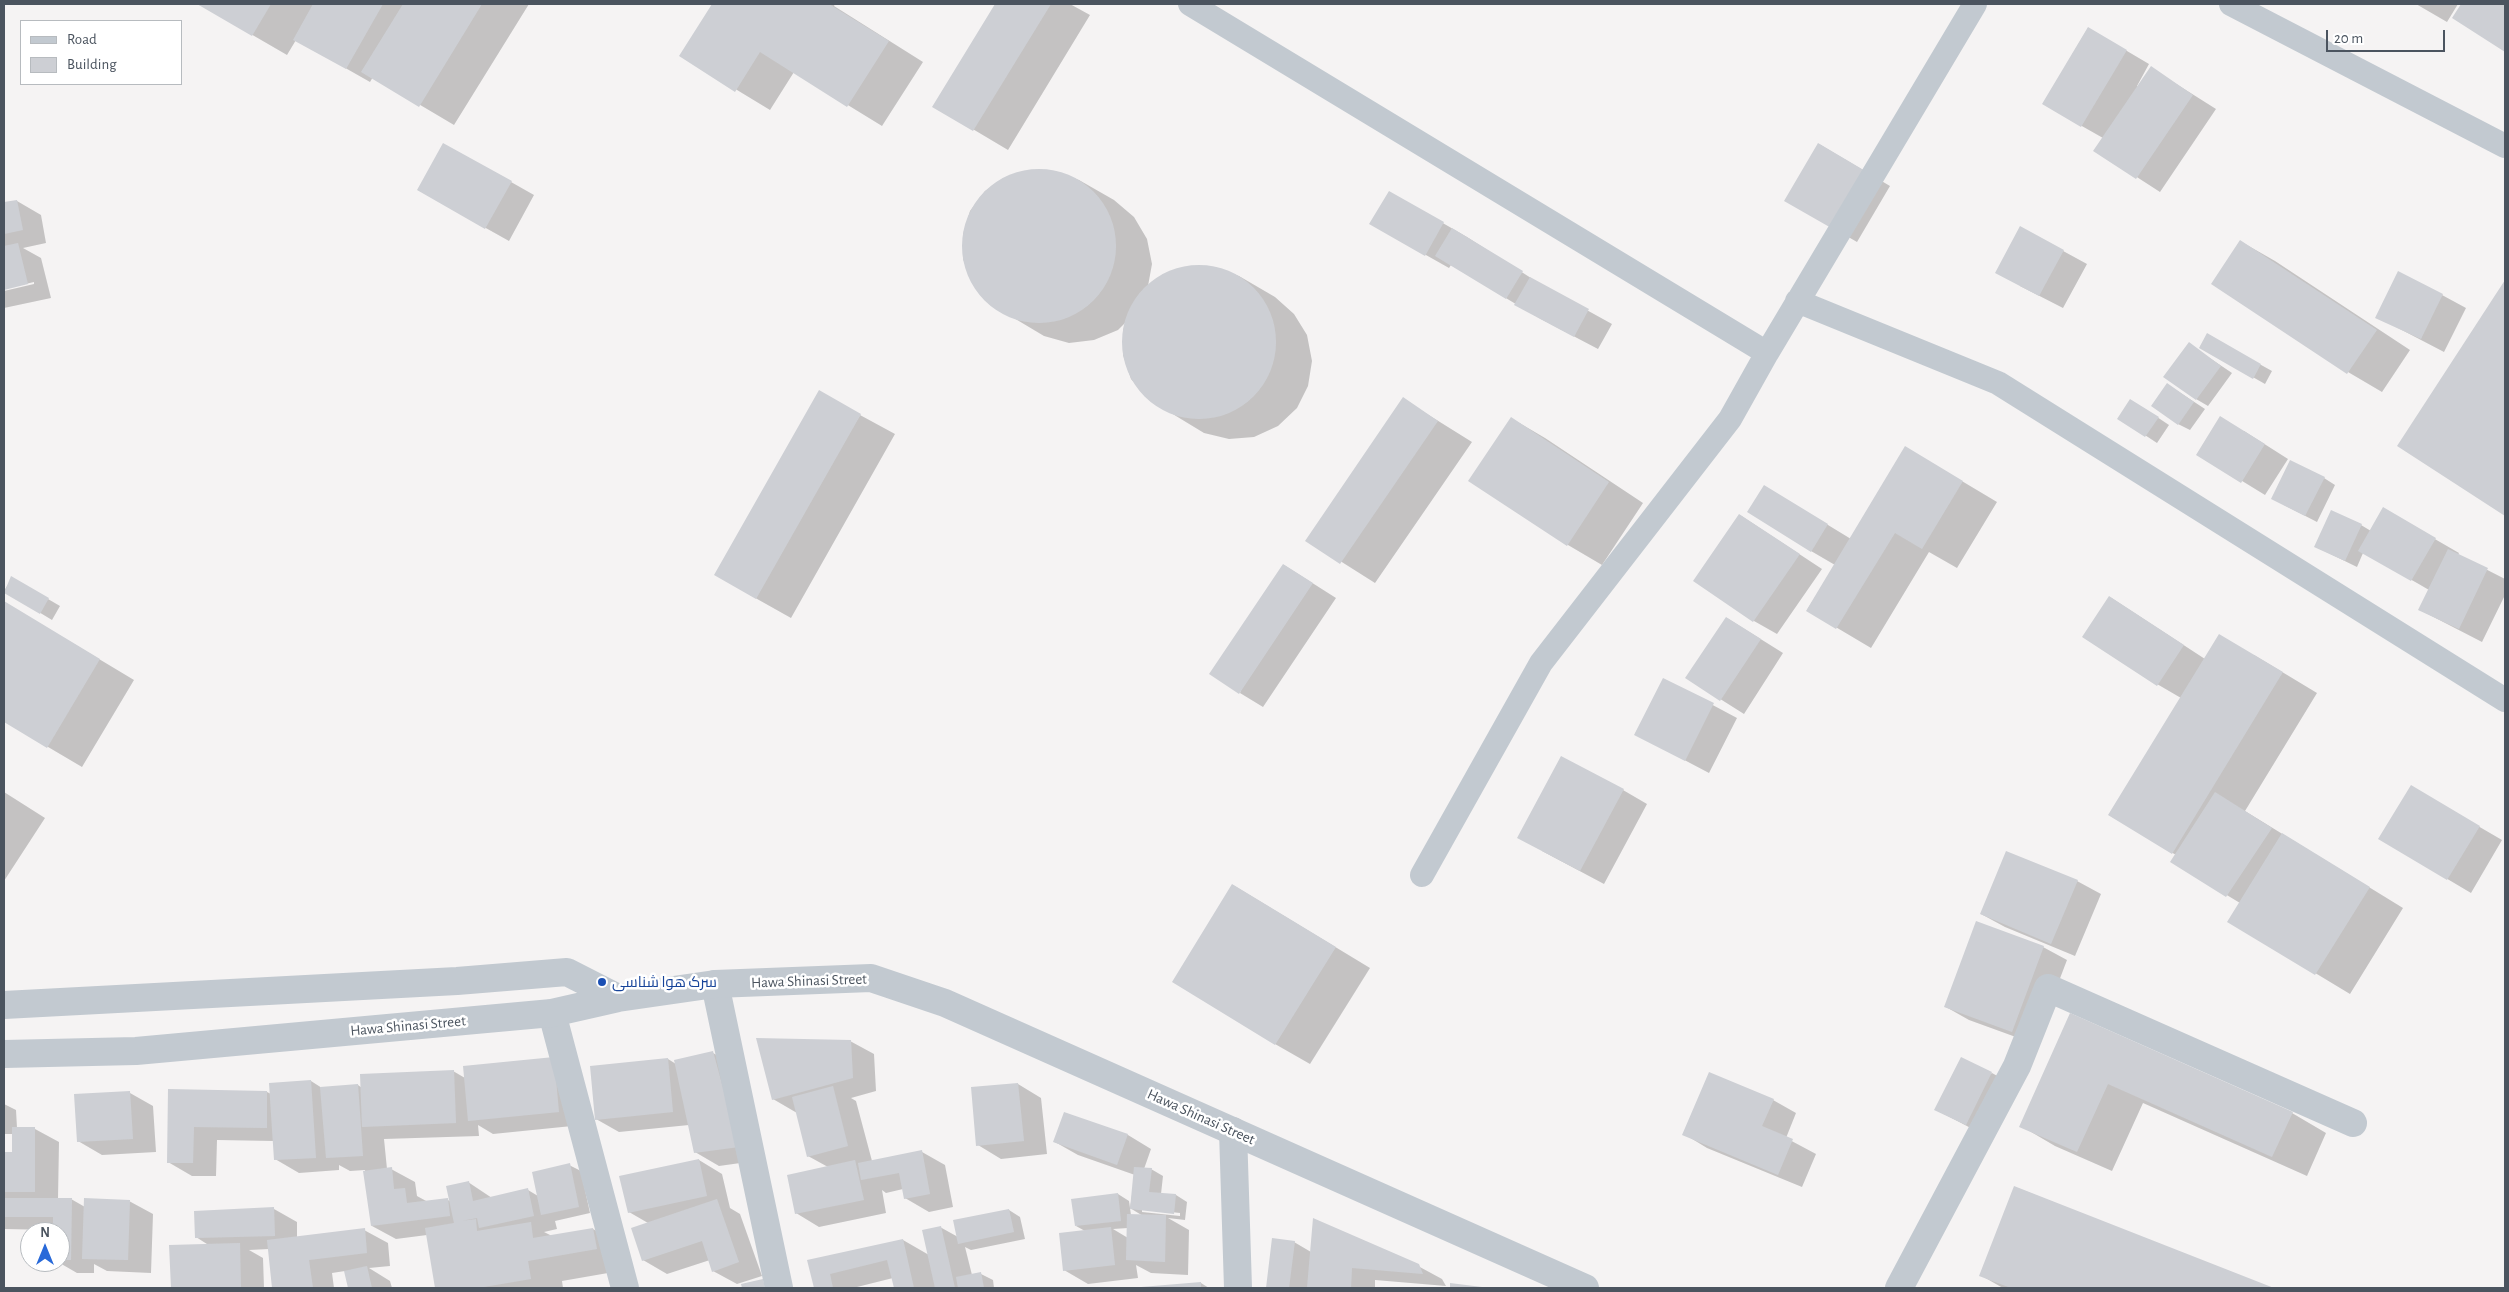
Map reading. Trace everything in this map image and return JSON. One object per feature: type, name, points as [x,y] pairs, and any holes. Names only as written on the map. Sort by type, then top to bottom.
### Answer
[{"type":"street","points":[[4,1005],[457,981],[567,972],[618,998]]},
{"type":"street","name":"Hawa Shinasi Street","points":[[4,1054],[136,1051],[552,1013],[618,998],[716,984],[871,978],[945,1003],[1585,1288]]},
{"type":"street","points":[[716,984],[780,1288]]},
{"type":"street","points":[[1899,1288],[2017,1066],[2048,988],[2353,1124]]},
{"type":"street","points":[[552,1013],[625,1288]]},
{"type":"street","points":[[1233,1131],[1238,1288]]},
{"type":"lane","points":[[1190,4],[1767,352]]},
{"type":"lane","points":[[1422,875],[1541,663],[1730,419],[1767,352],[1975,4]]},
{"type":"lane","points":[[2231,4],[2266,12],[2505,146]]},
{"type":"lane","points":[[1798,301],[1998,383],[2505,700]]},
{"type":"building","points":[[197,4],[271,4],[252,36]]},
{"type":"building","points":[[313,4],[383,4],[346,69],[293,40]]},
{"type":"building","points":[[403,4],[482,4],[419,107],[361,72]]},
{"type":"building","points":[[712,4],[829,4],[889,41],[847,107],[760,52],[735,92],[679,56]]},
{"type":"building","points":[[995,4],[1051,4],[973,131],[932,107]]},
{"type":"building","points":[[2461,4],[2505,4],[2505,52],[2452,18]]},
{"type":"building","points":[[2088,27],[2127,50],[2081,127],[2042,104]]},
{"type":"building","points":[[2151,66],[2193,95],[2136,179],[2093,151]]},
{"type":"building","points":[[443,143],[512,181],[485,229],[417,190]]},
{"type":"building","points":[[1818,143],[1867,172],[1833,229],[1784,201]]},
{"type":"building","points":[[1039,169],[1069,174],[1094,191],[1111,216],[1116,246],[1111,276],[1094,301],[1069,318],[1039,323],[1009,318],[984,301],[967,276],[962,246],[967,216],[984,191],[1009,174]]},
{"type":"building","points":[[1389,191],[1444,222],[1425,256],[1369,224]]},
{"type":"building","points":[[17,200],[23,230],[4,234],[4,202]]},
{"type":"building","points":[[2020,226],[2064,250],[2039,296],[1995,273]]},
{"type":"building","points":[[1452,228],[1523,271],[1506,299],[1435,256]]},
{"type":"building","points":[[2240,240],[2377,330],[2347,374],[2211,284]]},
{"type":"building","points":[[18,243],[28,284],[4,290],[4,246]]},
{"type":"building","points":[[1199,265],[1214,266],[1229,271],[1254,287],[1270,312],[1275,327],[1275,357],[1270,372],[1254,397],[1229,413],[1214,418],[1199,419],[1184,418],[1169,413],[1144,397],[1128,372],[1123,357],[1122,342],[1123,327],[1128,312],[1144,287],[1169,271],[1184,266]]},
{"type":"building","points":[[2398,271],[2443,294],[2421,339],[2375,318]]},
{"type":"building","points":[[1530,277],[1589,309],[1574,337],[1514,305]]},
{"type":"building","points":[[2505,280],[2505,516],[2397,446]]},
{"type":"building","points":[[2207,333],[2261,364],[2253,379],[2199,348]]},
{"type":"building","points":[[2189,342],[2221,366],[2196,400],[2163,377]]},
{"type":"building","points":[[2167,383],[2194,402],[2178,425],[2151,406]]},
{"type":"building","points":[[819,390],[861,414],[756,599],[714,575]]},
{"type":"building","points":[[1403,397],[1438,421],[1340,564],[1305,541]]},
{"type":"building","points":[[2130,399],[2159,417],[2145,437],[2117,419]]},
{"type":"building","points":[[2220,416],[2265,444],[2241,483],[2196,455]]},
{"type":"building","points":[[1511,417],[1609,482],[1567,546],[1468,481]]},
{"type":"building","points":[[1905,446],[1963,481],[1922,549],[1895,533],[1836,629],[1806,611]]},
{"type":"building","points":[[2290,460],[2325,477],[2305,516],[2271,499]]},
{"type":"building","points":[[1764,485],[1828,524],[1811,552],[1747,512]]},
{"type":"building","points":[[2383,507],[2436,538],[2411,581],[2358,551]]},
{"type":"building","points":[[2331,510],[2362,524],[2345,561],[2314,547]]},
{"type":"building","points":[[1739,514],[1800,554],[1753,622],[1693,581]]},
{"type":"building","points":[[2448,549],[2488,568],[2459,629],[2418,610]]},
{"type":"building","points":[[1283,564],[1313,583],[1239,694],[1209,674]]},
{"type":"building","points":[[11,576],[49,598],[40,614],[4,593]]},
{"type":"building","points":[[2109,596],[2184,645],[2157,686],[2082,637]]},
{"type":"building","points":[[4,601],[100,659],[47,748],[4,722]]},
{"type":"building","points":[[1726,617],[1761,639],[1720,701],[1685,678]]},
{"type":"building","points":[[2219,634],[2283,672],[2172,854],[2108,815]]},
{"type":"building","points":[[1663,678],[1714,703],[1685,761],[1634,735]]},
{"type":"building","points":[[1561,756],[1624,789],[1580,871],[1517,838]]},
{"type":"building","points":[[2411,785],[2480,826],[2447,880],[2378,839]]},
{"type":"building","points":[[2215,792],[2272,828],[2226,897],[2170,862]]},
{"type":"building","points":[[2282,833],[2370,887],[2315,975],[2227,922]]},
{"type":"building","points":[[2006,851],[2078,880],[2051,944],[1980,914]]},
{"type":"building","points":[[1232,884],[1336,947],[1275,1045],[1172,982]]},
{"type":"building","points":[[1976,921],[2044,946],[2012,1032],[1944,1007]]},
{"type":"building","points":[[2070,1013],[2293,1112],[2272,1157],[2108,1084],[2077,1152],[2019,1127]]},
{"type":"building","points":[[756,1038],[851,1040],[853,1078],[772,1100]]},
{"type":"building","points":[[713,1051],[739,1147],[694,1153],[674,1060]]},
{"type":"building","points":[[554,1057],[559,1112],[468,1121],[463,1066]]},
{"type":"building","points":[[1961,1057],[1992,1072],[1966,1125],[1934,1110]]},
{"type":"building","points":[[668,1058],[673,1112],[595,1120],[590,1066]]},
{"type":"building","points":[[454,1070],[456,1123],[362,1127],[360,1074]]},
{"type":"building","points":[[1709,1072],[1774,1099],[1762,1126],[1793,1139],[1778,1175],[1682,1135]]},
{"type":"building","points":[[311,1080],[316,1158],[274,1160],[269,1083]]},
{"type":"building","points":[[1018,1083],[1024,1141],[976,1146],[971,1087]]},
{"type":"building","points":[[358,1084],[363,1156],[326,1158],[320,1087]]},
{"type":"building","points":[[833,1086],[848,1146],[807,1157],[792,1097]]},
{"type":"building","points":[[168,1089],[267,1091],[267,1128],[194,1127],[193,1163],[167,1163]]},
{"type":"building","points":[[130,1091],[133,1139],[77,1142],[74,1094]]},
{"type":"building","points":[[1064,1112],[1128,1134],[1117,1165],[1053,1142]]},
{"type":"building","points":[[12,1127],[35,1127],[35,1192],[4,1192],[4,1152],[12,1152]]},
{"type":"building","points":[[922,1150],[930,1194],[904,1199],[899,1173],[861,1180],[858,1163]]},
{"type":"building","points":[[699,1159],[707,1196],[628,1213],[619,1176]]},
{"type":"building","points":[[855,1160],[864,1200],[795,1214],[787,1175]]},
{"type":"building","points":[[570,1163],[579,1207],[541,1215],[532,1172]]},
{"type":"building","points":[[392,1167],[394,1189],[405,1188],[407,1203],[448,1198],[450,1216],[371,1226],[363,1171]]},
{"type":"building","points":[[1134,1167],[1152,1168],[1149,1192],[1176,1194],[1174,1214],[1130,1209]]},
{"type":"building","points":[[469,1181],[473,1201],[528,1188],[534,1216],[479,1228],[477,1218],[461,1221],[476,1219],[477,1231],[531,1222],[533,1238],[593,1228],[597,1249],[528,1261],[531,1279],[478,1288],[435,1288],[425,1228],[454,1223],[446,1186]]},
{"type":"building","points":[[2014,1186],[2274,1288],[2011,1288],[1979,1276]]},
{"type":"building","points":[[1118,1193],[1121,1221],[1075,1226],[1071,1199]]},
{"type":"building","points":[[4,1198],[72,1198],[71,1260],[70,1222],[53,1222],[53,1217],[4,1217]]},
{"type":"building","points":[[84,1198],[130,1200],[128,1260],[82,1259]]},
{"type":"building","points":[[717,1199],[739,1262],[712,1272],[702,1241],[642,1261],[631,1228]]},
{"type":"building","points":[[274,1207],[275,1236],[195,1238],[194,1211]]},
{"type":"building","points":[[1009,1209],[1014,1232],[958,1244],[953,1220]]},
{"type":"building","points":[[1127,1214],[1166,1215],[1165,1262],[1126,1260]]},
{"type":"building","points":[[1313,1218],[1419,1264],[1423,1274],[1352,1268],[1351,1288],[1307,1288]]},
{"type":"building","points":[[941,1226],[955,1288],[935,1288],[922,1230]]},
{"type":"building","points":[[1111,1227],[1115,1265],[1063,1271],[1059,1233]]},
{"type":"building","points":[[365,1228],[367,1253],[309,1260],[313,1288],[272,1288],[267,1240]]},
{"type":"building","points":[[1272,1238],[1295,1241],[1289,1288],[1266,1288]]},
{"type":"building","points":[[903,1239],[914,1288],[894,1288],[887,1260],[830,1274],[833,1288],[814,1288],[807,1260]]},
{"type":"building","points":[[240,1243],[241,1288],[171,1288],[169,1245]]},
{"type":"building","points":[[367,1266],[372,1288],[348,1288],[344,1271]]},
{"type":"building","points":[[981,1272],[984,1288],[958,1288],[956,1277]]},
{"type":"building","points":[[763,1279],[765,1288],[742,1288],[741,1284]]},
{"type":"building","points":[[1201,1282],[1201,1288],[1141,1288],[1141,1287]]},
{"type":"building","points":[[1450,1283],[1482,1287],[1482,1288],[1450,1288]]},
{"type":"place","name":"سرک هوا شناسی","points":[[602,982]]}]
